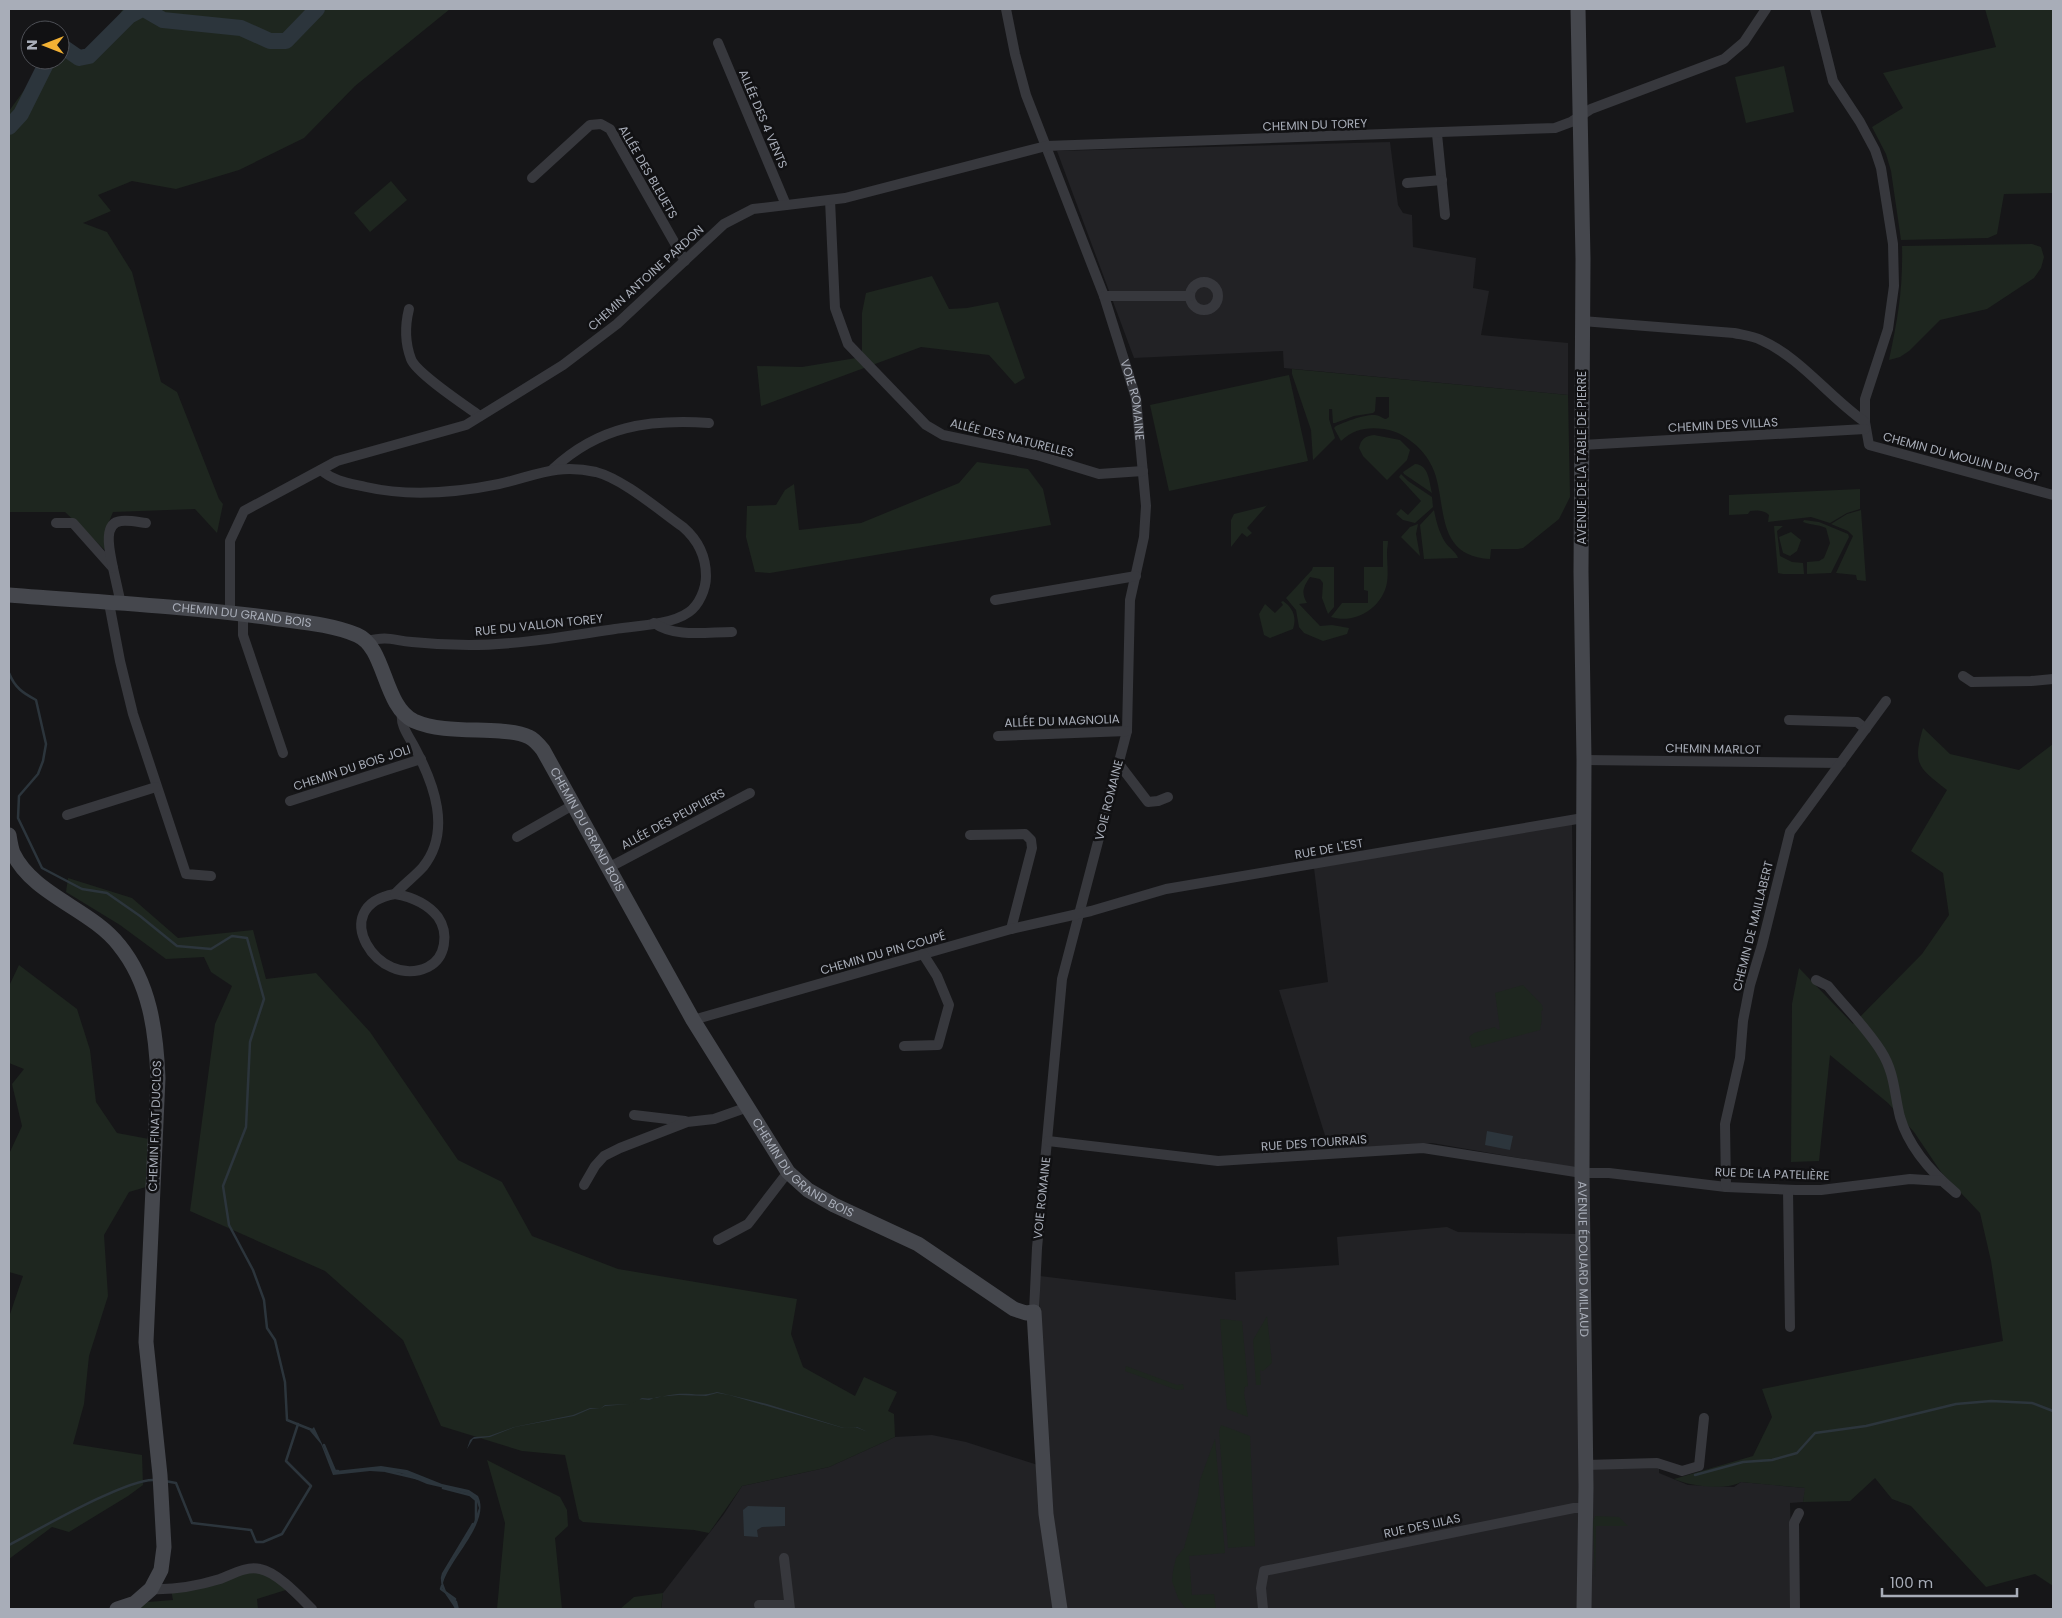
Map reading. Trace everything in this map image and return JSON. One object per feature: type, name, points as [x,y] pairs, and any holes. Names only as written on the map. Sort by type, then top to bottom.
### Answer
[{"type":"main road","name":"AVENUE DE LA TABLE DE PIERRE","points":[[1578,9],[1581,116],[1584,907]]},
{"type":"main road","name":"CHEMIN DU GRAND BOIS","points":[[9,595],[236,613],[332,627],[358,635],[367,641]]},
{"type":"main road","points":[[367,641],[402,712]]},
{"type":"main road","name":"CHEMIN DU GRAND BOIS","points":[[402,712],[413,720],[433,727],[518,733],[531,737],[543,750],[693,1020],[788,1172],[808,1190],[834,1206],[918,1244],[1014,1309],[1034,1312]]},
{"type":"main road","name":"CHEMIN FINAT DUCLOS","points":[[9,835],[13,852],[28,875],[105,930],[119,944],[134,966],[145,990],[157,1044],[158,1078],[146,1342],[160,1475],[164,1547],[161,1570],[151,1589]]},
{"type":"main road","name":"AVENUE ÉDOUARD MILLAUD","points":[[1584,907],[1582,1173],[1586,1465],[1584,1609]]},
{"type":"main road","name":"VOIE ROMAINE","points":[[1034,1312],[1046,1514],[1060,1609]]},
{"type":"main road","points":[[117,1609],[135,1603],[151,1589]]},
{"type":"street","name":"VOIE ROMAINE","points":[[1006,9],[1026,95],[1104,296],[1136,398],[1146,506],[1146,526],[1130,600],[1127,731],[1062,979],[1037,1248],[1034,1312]]},
{"type":"street","name":"CHEMIN DU TOREY","points":[[1046,146],[1437,134],[1555,128],[1571,122],[1602,104],[1724,58],[1744,42],[1766,9]]},
{"type":"street","points":[[1815,9],[1833,81],[1860,122],[1875,150],[1881,168],[1893,244],[1894,286],[1888,329],[1865,399],[1865,426]]},
{"type":"street","name":"ALLÉE DES 4 VENTS","points":[[718,43],[786,205]]},
{"type":"street","name":"ALLÉE DES BLEUETS","points":[[532,178],[590,125],[601,124],[610,129],[685,261]]},
{"type":"street","points":[[1437,134],[1445,215]]},
{"type":"street","name":"CHEMIN ANTOINE PARDON","points":[[282,753],[236,613],[230,541],[244,511],[337,461],[466,425],[563,366],[617,324],[724,224],[753,209],[845,198],[1046,146]]},
{"type":"street","points":[[1407,183],[1442,180]]},
{"type":"street","name":"ALLÉE DES NATURELLES","points":[[830,200],[834,308],[848,344],[926,425],[944,434],[1016,450],[1099,474],[1143,471]]},
{"type":"street","points":[[1104,296],[1190,296]]},
{"type":"street","points":[[409,309],[405,324],[411,361],[440,388],[480,416]]},
{"type":"street","name":"CHEMIN DU MOULIN DU GÔT","points":[[1582,321],[1734,333],[1759,339],[1778,349],[1794,362],[1865,426],[1869,445],[2053,495]]},
{"type":"street","name":"RUE DU VALLON TOREY","points":[[553,469],[582,444],[624,429],[664,422],[709,423]]},
{"type":"street","name":"CHEMIN DES VILLAS","points":[[1582,445],[1865,426]]},
{"type":"street","name":"RUE DU VALLON TOREY","points":[[321,470],[332,479],[382,491],[414,493],[479,488],[553,469],[580,470],[607,476],[692,534],[704,556],[706,580],[699,601],[690,612],[679,618],[507,643],[435,644],[384,637],[367,641]]},
{"type":"street","points":[[146,523],[120,521],[114,523],[110,528],[120,661],[133,714],[186,874],[211,876]]},
{"type":"street","points":[[56,523],[73,523],[113,568]]},
{"type":"street","points":[[995,600],[1136,576]]},
{"type":"street","name":"RUE DU VALLON TOREY","points":[[654,623],[663,630],[674,632],[732,632]]},
{"type":"street","points":[[1963,676],[1972,682],[2053,679]]},
{"type":"street","name":"CHEMIN DE MAILLABERT","points":[[1726,1187],[1725,1124],[1740,1058],[1743,1021],[1750,985],[1790,832],[1886,701]]},
{"type":"street","name":"CHEMIN DU BOIS JOLI","points":[[395,894],[422,867],[433,850],[438,832],[438,810],[433,789],[421,759],[401,722],[402,712]]},
{"type":"street","points":[[1789,720],[1857,722],[1866,729]]},
{"type":"street","name":"ALLÉE DU MAGNOLIA","points":[[998,736],[1127,731]]},
{"type":"street","name":"CHEMIN DU BOIS JOLI","points":[[290,801],[421,759]]},
{"type":"street","name":"CHEMIN MARLOT","points":[[1584,760],[1841,763]]},
{"type":"street","points":[[1119,764],[1148,802],[1168,797]]},
{"type":"street","points":[[67,815],[156,787]]},
{"type":"street","name":"ALLÉE DES PEUPLIERS","points":[[608,868],[750,793]]},
{"type":"street","points":[[517,836],[573,805]]},
{"type":"street","name":"RUE DE L'EST","points":[[1080,914],[1166,889],[1583,818]]},
{"type":"street","points":[[970,835],[1025,834],[1030,840],[1032,848],[1011,928]]},
{"type":"street","points":[[395,894],[412,897],[438,918],[444,935],[443,952],[435,963],[422,970],[402,971],[389,966],[375,956],[362,936],[360,921],[367,907],[382,896],[395,894]]},
{"type":"street","name":"CHEMIN DU PIN COUPÉ","points":[[693,1020],[1011,928],[1080,914]]},
{"type":"street","points":[[904,1046],[938,1045],[949,1005],[937,976],[923,954]]},
{"type":"street","points":[[1816,980],[1828,986],[1882,1052],[1895,1084],[1904,1130],[1916,1152],[1942,1181],[1956,1193]]},
{"type":"street","points":[[634,1115],[687,1122],[714,1119],[748,1107]]},
{"type":"street","points":[[584,1185],[594,1166],[604,1156],[687,1122]]},
{"type":"street","name":"RUE DES TOURRAIS","points":[[1048,1141],[1218,1162],[1423,1148],[1582,1173]]},
{"type":"street","points":[[718,1240],[748,1224],[788,1172]]},
{"type":"street","name":"RUE DE LA PATELIÈRE","points":[[1582,1173],[1609,1173],[1726,1187],[1792,1190],[1821,1190],[1910,1179],[1942,1181]]},
{"type":"street","points":[[1790,1327],[1792,1190]]},
{"type":"street","points":[[1586,1465],[1657,1463],[1682,1471],[1698,1466],[1704,1418]]},
{"type":"street","name":"RUE DES LILAS","points":[[1263,1609],[1261,1588],[1264,1571],[1504,1521],[1574,1508],[1586,1508]]},
{"type":"street","points":[[1795,1609],[1794,1523],[1799,1513]]},
{"type":"street","points":[[759,1605],[789,1607],[784,1558]]},
{"type":"street","points":[[151,1589],[171,1590],[219,1579],[247,1569],[262,1569],[279,1580],[312,1609]]},
{"type":"shaded area","points":[[123,9],[450,9],[355,86],[304,138],[239,170],[176,189],[132,181],[98,195],[111,211],[83,223],[107,232],[132,272],[161,382],[177,392],[219,499],[223,504],[217,533],[195,509],[113,512],[106,529],[108,553],[65,512],[9,512],[9,111],[39,70],[70,70],[70,54],[91,56]]},
{"type":"shaded area","points":[[1985,9],[2053,9],[2053,193],[2004,194],[1997,234],[1988,238],[1901,240],[1891,171],[1886,154],[1872,127],[1903,108],[1883,73],[1996,47]]},
{"type":"shaded area","points":[[1784,66],[1794,112],[1746,123],[1735,77]]},
{"type":"shaded area","points":[[1390,142],[1398,205],[1403,213],[1412,215],[1413,247],[1476,258],[1473,288],[1489,291],[1481,335],[1568,343],[1568,395],[1284,368],[1283,351],[1134,358],[1057,151]]},
{"type":"shaded area","points":[[391,181],[407,200],[370,232],[354,213]]},
{"type":"shaded area","points":[[2032,244],[2041,247],[2044,257],[2041,268],[2034,278],[1987,309],[1940,320],[1909,351],[1900,357],[1889,360],[1899,303],[1902,276],[1902,246]]},
{"type":"shaded area","points":[[932,276],[949,309],[967,308],[998,302],[1025,378],[1015,384],[989,355],[921,347],[761,406],[757,366],[802,367],[862,357],[862,313],[866,293]]},
{"type":"shaded area","points":[[1292,369],[1568,395],[1570,497],[1559,519],[1523,548],[1491,549],[1490,559],[1472,556],[1460,549],[1446,527],[1434,471],[1424,453],[1405,437],[1388,430],[1378,428],[1356,431],[1341,441],[1334,428],[1364,416],[1375,415],[1386,419],[1389,417],[1389,397],[1376,397],[1375,411],[1373,413],[1354,416],[1335,423],[1333,423],[1332,409],[1329,409],[1329,419],[1335,438],[1313,460],[1311,430]]},
{"type":"shaded area","points":[[1289,375],[1308,461],[1169,491],[1150,405]]},
{"type":"shaded area","points":[[1374,435],[1400,440],[1410,450],[1407,460],[1387,480],[1363,456],[1359,448],[1364,438]]},
{"type":"shaded area","points":[[977,462],[1028,469],[1043,489],[1051,525],[770,573],[755,572],[746,537],[747,506],[776,505],[785,490],[794,484],[799,530],[861,523],[959,483]]},
{"type":"shaded area","points":[[1415,464],[1420,465],[1426,470],[1432,493],[1404,474],[1403,472]]},
{"type":"shaded area","points":[[1401,474],[1432,497],[1433,507],[1415,523],[1403,520],[1396,514],[1401,509],[1408,515],[1421,501],[1399,477]]},
{"type":"shaded area","points":[[1860,489],[1860,509],[1847,513],[1830,523],[1811,517],[1768,522],[1769,515],[1765,512],[1757,511],[1750,511],[1748,514],[1729,515],[1729,495]]},
{"type":"shaded area","points":[[1269,503],[1247,528],[1252,533],[1247,537],[1242,533],[1231,547],[1231,520],[1234,514],[1266,506]]},
{"type":"shaded area","points":[[1434,510],[1443,538],[1458,558],[1424,559],[1420,525]]},
{"type":"shaded area","points":[[1861,510],[1866,581],[1857,580],[1856,575],[1836,573],[1853,536],[1848,531],[1831,524],[1847,514]]},
{"type":"shaded area","points":[[1804,520],[1819,522],[1848,534],[1849,537],[1831,573],[1807,574],[1807,562],[1819,561],[1824,558],[1830,543],[1826,528],[1803,522]]},
{"type":"shaded area","points":[[1418,524],[1416,534],[1420,556],[1401,537],[1410,527]]},
{"type":"shaded area","points":[[1774,526],[1783,526],[1777,531],[1780,556],[1792,562],[1803,563],[1804,574],[1778,573]]},
{"type":"shaded area","points":[[1791,532],[1801,540],[1797,551],[1790,556],[1783,553],[1779,537]]},
{"type":"shaded area","points":[[1383,541],[1388,541],[1387,579],[1383,595],[1372,608],[1357,617],[1340,619],[1331,617],[1342,603],[1368,603],[1368,591],[1364,590],[1364,567],[1383,567]]},
{"type":"shaded area","points":[[1313,567],[1334,567],[1334,607],[1328,614],[1322,598],[1323,583],[1320,579],[1310,577],[1304,590],[1307,603],[1299,604],[1320,626],[1332,625],[1349,628],[1347,634],[1323,641],[1304,633],[1299,627],[1296,610],[1286,598]]},
{"type":"shaded area","points":[[1283,601],[1293,613],[1295,621],[1293,629],[1270,638],[1264,635],[1259,614],[1265,604],[1275,613],[1283,605],[1281,602]]},
{"type":"shaded area","points":[[1923,728],[1950,754],[2019,770],[2053,744],[2053,1586],[2035,1574],[1986,1587],[1911,1506],[1892,1499],[1875,1478],[1850,1501],[1803,1502],[1805,1488],[1741,1482],[1734,1485],[1717,1487],[1689,1484],[1674,1479],[1753,1456],[1772,1417],[1762,1389],[2003,1341],[1991,1261],[1980,1213],[1941,1172],[1914,1132],[1888,1103],[1830,1055],[1819,1161],[1791,1162],[1792,1004],[1799,968],[1853,1024],[1922,954],[1949,915],[1943,873],[1911,851],[1947,790],[1920,765],[1918,750]]},
{"type":"shaded area","points":[[1572,824],[1577,1168],[1432,1143],[1330,1151],[1279,990],[1328,982],[1314,868]]},
{"type":"shaded area","points":[[68,878],[132,898],[178,938],[253,930],[266,979],[316,973],[370,1032],[458,1160],[502,1182],[532,1236],[618,1269],[797,1299],[791,1334],[803,1367],[855,1396],[864,1377],[897,1392],[888,1411],[894,1414],[895,1437],[829,1467],[742,1486],[709,1533],[694,1530],[583,1522],[579,1519],[565,1455],[522,1451],[441,1426],[403,1340],[325,1271],[190,1211],[215,1024],[232,986],[211,972],[204,957],[166,959],[120,925],[66,892]]},
{"type":"shaded area","points":[[19,965],[77,1009],[90,1050],[96,1102],[117,1133],[149,1139],[146,1187],[129,1192],[104,1235],[108,1296],[89,1356],[84,1404],[73,1444],[142,1455],[143,1485],[69,1532],[52,1527],[9,1559],[9,1317],[23,1276],[9,1272],[9,1154],[22,1126],[12,1084],[24,1069],[9,1063],[9,986]]},
{"type":"shaded area","points":[[1523,985],[1542,1005],[1540,1030],[1472,1048],[1469,1037],[1474,1033],[1495,1027],[1498,1030],[1500,1029],[1495,993]]},
{"type":"shaded area","points":[[1487,1131],[1513,1136],[1510,1150],[1485,1145]]},
{"type":"shaded area","points":[[1447,1227],[1458,1232],[1577,1234],[1582,1467],[1659,1466],[1659,1473],[1688,1485],[1734,1487],[1741,1482],[1806,1488],[1803,1502],[1790,1503],[1793,1609],[661,1609],[663,1593],[724,1514],[742,1486],[829,1467],[895,1437],[932,1435],[966,1442],[1047,1468],[1040,1338],[1040,1276],[1236,1300],[1235,1272],[1339,1265],[1337,1237]]},
{"type":"shaded area","points":[[1267,1316],[1272,1363],[1263,1371],[1260,1370],[1261,1385],[1256,1385],[1253,1340]]},
{"type":"shaded area","points":[[1220,1319],[1242,1321],[1248,1386],[1245,1387],[1244,1393],[1248,1417],[1227,1409]]},
{"type":"shaded area","points":[[1126,1366],[1177,1385],[1183,1384],[1184,1389],[1177,1390],[1125,1371]]},
{"type":"shaded area","points":[[717,1392],[767,1404],[844,1428],[729,1395],[717,1393],[706,1396],[663,1396]]},
{"type":"shaded area","points":[[642,1398],[655,1398],[649,1400],[640,1399]]},
{"type":"shaded area","points":[[590,1408],[600,1409],[590,1409],[574,1416],[515,1427],[490,1437],[473,1439],[467,1449],[470,1440],[474,1437],[489,1436],[514,1427],[573,1415]]},
{"type":"shaded area","points":[[1221,1425],[1250,1436],[1255,1546],[1228,1548],[1219,1431]]},
{"type":"shaded area","points":[[314,1427],[335,1471],[381,1466],[407,1470],[442,1484],[469,1490],[478,1496],[481,1506],[479,1517],[443,1583],[447,1594],[457,1601],[459,1609],[455,1609],[444,1591],[441,1578],[474,1522],[479,1508],[476,1499],[466,1493],[427,1484],[401,1473],[370,1471],[333,1475],[321,1444],[310,1431]]},
{"type":"shaded area","points":[[1215,1439],[1225,1553],[1189,1556],[1192,1595],[1214,1594],[1216,1609],[1186,1609],[1178,1598],[1172,1581],[1173,1571],[1176,1558],[1184,1548],[1198,1496],[1200,1480]]},
{"type":"shaded area","points":[[487,1460],[560,1497],[567,1510],[568,1526],[555,1538],[562,1609],[497,1609],[505,1523]]},
{"type":"shaded area","points":[[748,1506],[785,1507],[785,1526],[762,1527],[757,1530],[758,1537],[744,1536],[743,1510]]},
{"type":"shaded area","points":[[1595,1516],[1619,1517],[1628,1526],[1596,1526],[1595,1577],[1593,1522]]},
{"type":"shaded area","points":[[262,1569],[289,1589],[257,1599],[258,1609],[117,1609],[135,1603],[173,1600],[171,1590]]},
{"type":"shaded area","points":[[663,1593],[661,1609],[620,1609],[634,1597]]},
{"type":"waterway","points":[[70,52],[79,58],[89,56],[129,16],[142,9]]},
{"type":"waterway","points":[[144,9],[163,20],[241,28],[270,41],[286,41],[317,9]]},
{"type":"waterway","points":[[9,127],[21,114],[43,70]]},
{"type":"waterway","points":[[9,673],[14,683],[27,695],[36,700],[46,744],[38,774],[19,796],[18,818],[42,868],[82,889],[107,893],[140,916],[177,946],[211,949],[232,936],[247,938],[264,999],[250,1042],[246,1127],[223,1186],[229,1225],[253,1270],[264,1300],[267,1328],[275,1340],[285,1382],[287,1420],[312,1430],[314,1433]]},
{"type":"waterway","points":[[1695,1475],[1743,1462],[1772,1460],[1797,1453],[1815,1433],[1866,1426],[1956,1404],[1991,1401],[2032,1403],[2053,1411]]},
{"type":"waterway","points":[[165,1481],[176,1483],[192,1523],[251,1530],[256,1542],[263,1542],[282,1534],[311,1486],[286,1461],[298,1424]]},
{"type":"waterway","points":[[324,1445],[335,1471],[338,1471]]},
{"type":"waterway","points":[[386,1471],[420,1479]]},
{"type":"waterway","points":[[9,1545],[60,1517],[104,1496],[142,1481],[155,1480]]},
{"type":"waterway","points":[[443,1488],[470,1495],[476,1500],[476,1520]]},
{"type":"waterway","points":[[442,1578],[473,1524]]},
{"type":"waterway","points":[[442,1586],[441,1589],[455,1599]]}]
